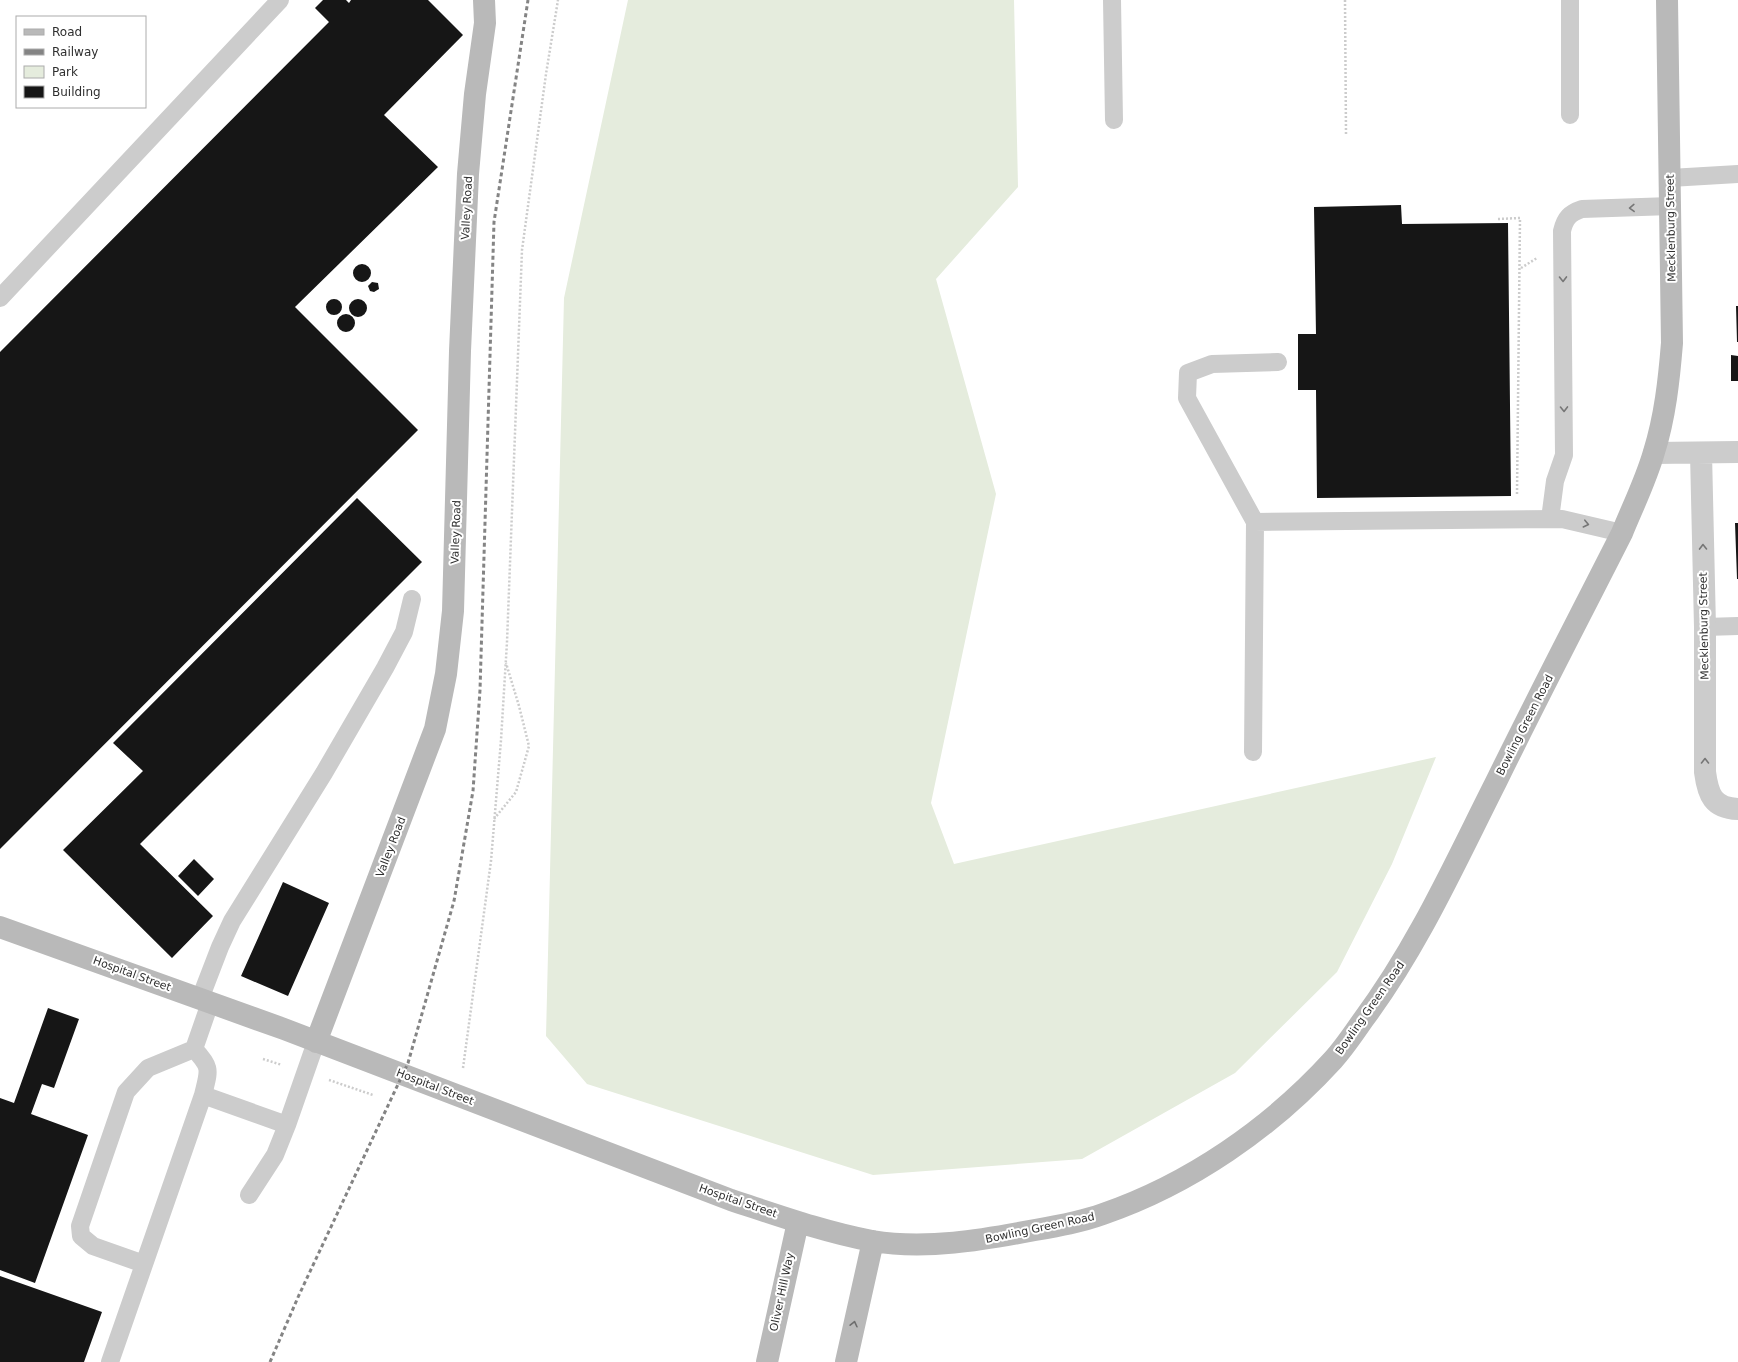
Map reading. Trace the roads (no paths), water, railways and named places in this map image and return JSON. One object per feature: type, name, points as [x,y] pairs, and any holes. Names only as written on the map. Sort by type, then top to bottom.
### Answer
[{"type":"street","name":"Valley Road","points":[[316,1042],[435,729],[446,674],[453,611],[460,351],[468,174],[475,94],[485,23],[484,0]]},
{"type":"street","name":"Mecklenburg Street","points":[[1654,453],[1662,422],[1670,376],[1672,308],[1667,0]]},
{"type":"street","points":[[1654,453],[1738,452]]},
{"type":"street","name":"Bowling Green Road","points":[[873,1241],[922,1245],[973,1241],[1074,1222],[1102,1215],[1161,1191],[1207,1166],[1254,1132],[1294,1099],[1334,1059],[1382,994],[1421,931],[1622,533],[1654,453]]},
{"type":"street","name":"Mecklenburg Street","points":[[1701,453],[1705,627],[1705,772],[1707,786],[1712,799],[1723,806],[1738,808]]},
{"type":"street","name":"Hospital Street","points":[[0,926],[316,1042],[731,1200],[798,1222],[873,1241]]},
{"type":"street","name":"Oliver Hill Way","points":[[767,1362],[798,1222]]},
{"type":"street","points":[[846,1362],[873,1241]]},
{"type":"lane","points":[[0,298],[280,0]]},
{"type":"lane","points":[[1112,0],[1114,120]]},
{"type":"lane","points":[[1570,0],[1570,115]]},
{"type":"lane","points":[[1670,178],[1738,174]]},
{"type":"lane","points":[[1550,519],[1555,481],[1564,455],[1562,231],[1565,221],[1572,213],[1582,209],[1671,206]]},
{"type":"lane","points":[[1254,752],[1255,522],[1187,398],[1188,373],[1212,364],[1278,362]]},
{"type":"lane","points":[[1255,522],[1562,519],[1622,533]]},
{"type":"lane","points":[[194,1049],[220,947],[232,921],[324,773],[404,632],[412,599]]},
{"type":"lane","points":[[1705,627],[1738,626]]},
{"type":"lane","points":[[249,1195],[275,1155],[316,1042]]},
{"type":"lane","points":[[110,1362],[203,1095],[209,1072],[205,1061],[194,1049]]},
{"type":"lane","points":[[144,1264],[94,1246],[81,1236],[80,1226],[126,1092],[148,1068],[194,1049]]},
{"type":"lane","points":[[203,1095],[287,1124]]},
{"type":"railway","points":[[270,1362],[299,1295],[408,1063],[454,901],[473,791],[480,690],[494,222],[528,0]]}]
